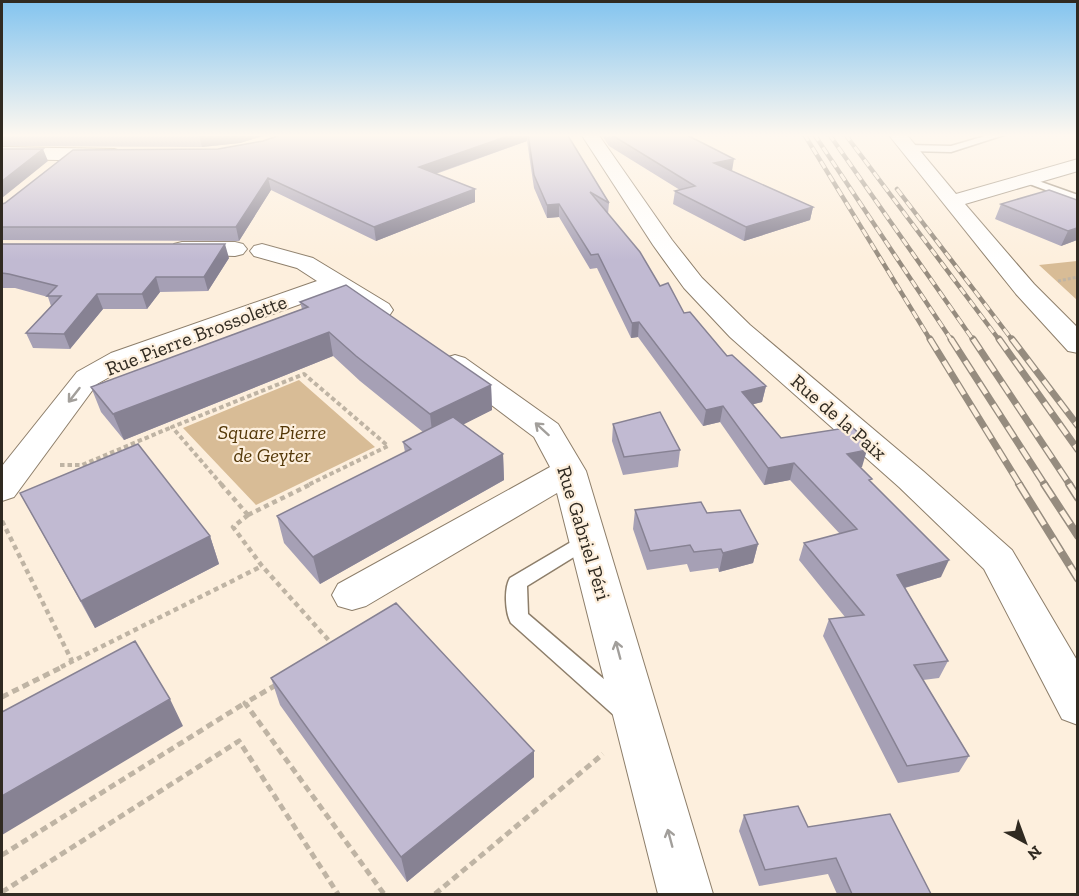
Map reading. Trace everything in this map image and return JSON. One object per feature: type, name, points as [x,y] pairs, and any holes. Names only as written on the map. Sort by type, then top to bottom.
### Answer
[{"type":"street","name":"Rue de la Paix","points":[[617,176],[693,283],[740,331],[911,479],[998,560],[1077,705]]},
{"type":"street","points":[[932,176],[1025,289],[1077,345]]},
{"type":"street","points":[[953,201],[1041,176]]},
{"type":"street","points":[[165,249],[235,249]]},
{"type":"street","name":"Rue Gabriel Péri","points":[[262,251],[305,263],[414,334],[547,431],[570,471],[686,894]]},
{"type":"street","name":"Rue Pierre Brossolette","points":[[2,489],[87,378],[121,358],[336,283]]},
{"type":"street","points":[[352,595],[570,471]]},
{"type":"lane","points":[[1027,180],[1077,199]]},
{"type":"lane","points":[[588,539],[517,583],[518,617],[639,724]]},
{"type":"path","points":[[295,367],[388,446],[248,515],[233,527],[262,566],[336,648]]},
{"type":"path","points":[[54,465],[82,465],[303,374]]},
{"type":"path","points":[[172,427],[248,515]]},
{"type":"path","points":[[2,520],[72,661]]},
{"type":"path","points":[[2,697],[262,566]]},
{"type":"path","points":[[2,855],[285,679]]},
{"type":"path","points":[[245,703],[384,894]]},
{"type":"path","points":[[435,894],[639,724]]},
{"type":"path","points":[[2,892],[239,741],[338,894]]},
{"type":"green space","points":[[1078,261],[1077,300],[1039,265]]},
{"type":"green space","name":"Square Pierre de Geyter","points":[[299,380],[375,447],[256,505],[183,428]]},
{"type":"building","points":[[40,176],[441,176],[475,189],[374,227],[268,178],[236,227],[2,227],[2,204]]},
{"type":"building","points":[[534,176],[592,176],[609,203],[590,192],[640,252],[660,286],[668,283],[684,313],[690,312],[727,356],[732,355],[766,386],[742,392],[781,438],[852,427],[865,439],[867,450],[847,454],[872,479],[869,480],[949,560],[897,575],[948,661],[914,665],[969,756],[907,766],[829,619],[864,615],[804,543],[857,529],[794,463],[768,468],[723,406],[706,410],[639,322],[632,323],[598,254],[591,255],[559,204],[547,205]]},
{"type":"building","points":[[678,176],[743,176],[813,207],[746,227],[675,191],[695,186]]},
{"type":"building","points":[[1049,190],[1077,200],[1077,228],[1068,231],[1001,204]]},
{"type":"building","points":[[2,244],[225,244],[204,277],[156,277],[142,294],[97,294],[64,334],[26,333],[61,296],[47,296],[57,286],[2,273]]},
{"type":"building","points":[[346,285],[491,385],[430,414],[329,332],[113,414],[91,387],[308,307],[300,302]]},
{"type":"building","points":[[660,412],[680,450],[624,457],[613,424]]},
{"type":"building","points":[[453,417],[503,454],[313,557],[277,516],[411,449],[403,442]]},
{"type":"building","points":[[138,444],[210,536],[81,601],[20,493]]},
{"type":"building","points":[[701,502],[707,513],[740,510],[758,544],[723,553],[721,549],[694,552],[690,545],[650,551],[635,510]]},
{"type":"building","points":[[396,603],[534,751],[401,857],[271,678]]},
{"type":"building","points":[[135,641],[170,699],[2,796],[2,712]]},
{"type":"building","points":[[798,806],[808,827],[890,814],[931,894],[852,894],[836,858],[765,870],[744,815]]},
{"type":"railway","points":[[830,176],[931,341]]},
{"type":"railway","points":[[842,176],[952,341]]},
{"type":"railway","points":[[858,176],[974,341]]},
{"type":"railway","points":[[876,176],[1000,341]]},
{"type":"railway","points":[[897,189],[1013,341]]},
{"type":"railway","points":[[930,339],[1020,485]]},
{"type":"railway","points":[[951,339],[1045,485]]},
{"type":"railway","points":[[973,339],[1070,485]]},
{"type":"railway","points":[[999,339],[1078,450]]},
{"type":"railway","points":[[1012,339],[1078,426]]},
{"type":"railway","points":[[1019,484],[1078,579]]},
{"type":"railway","points":[[1044,484],[1078,536]]},
{"type":"railway","points":[[1069,484],[1078,498]]}]
